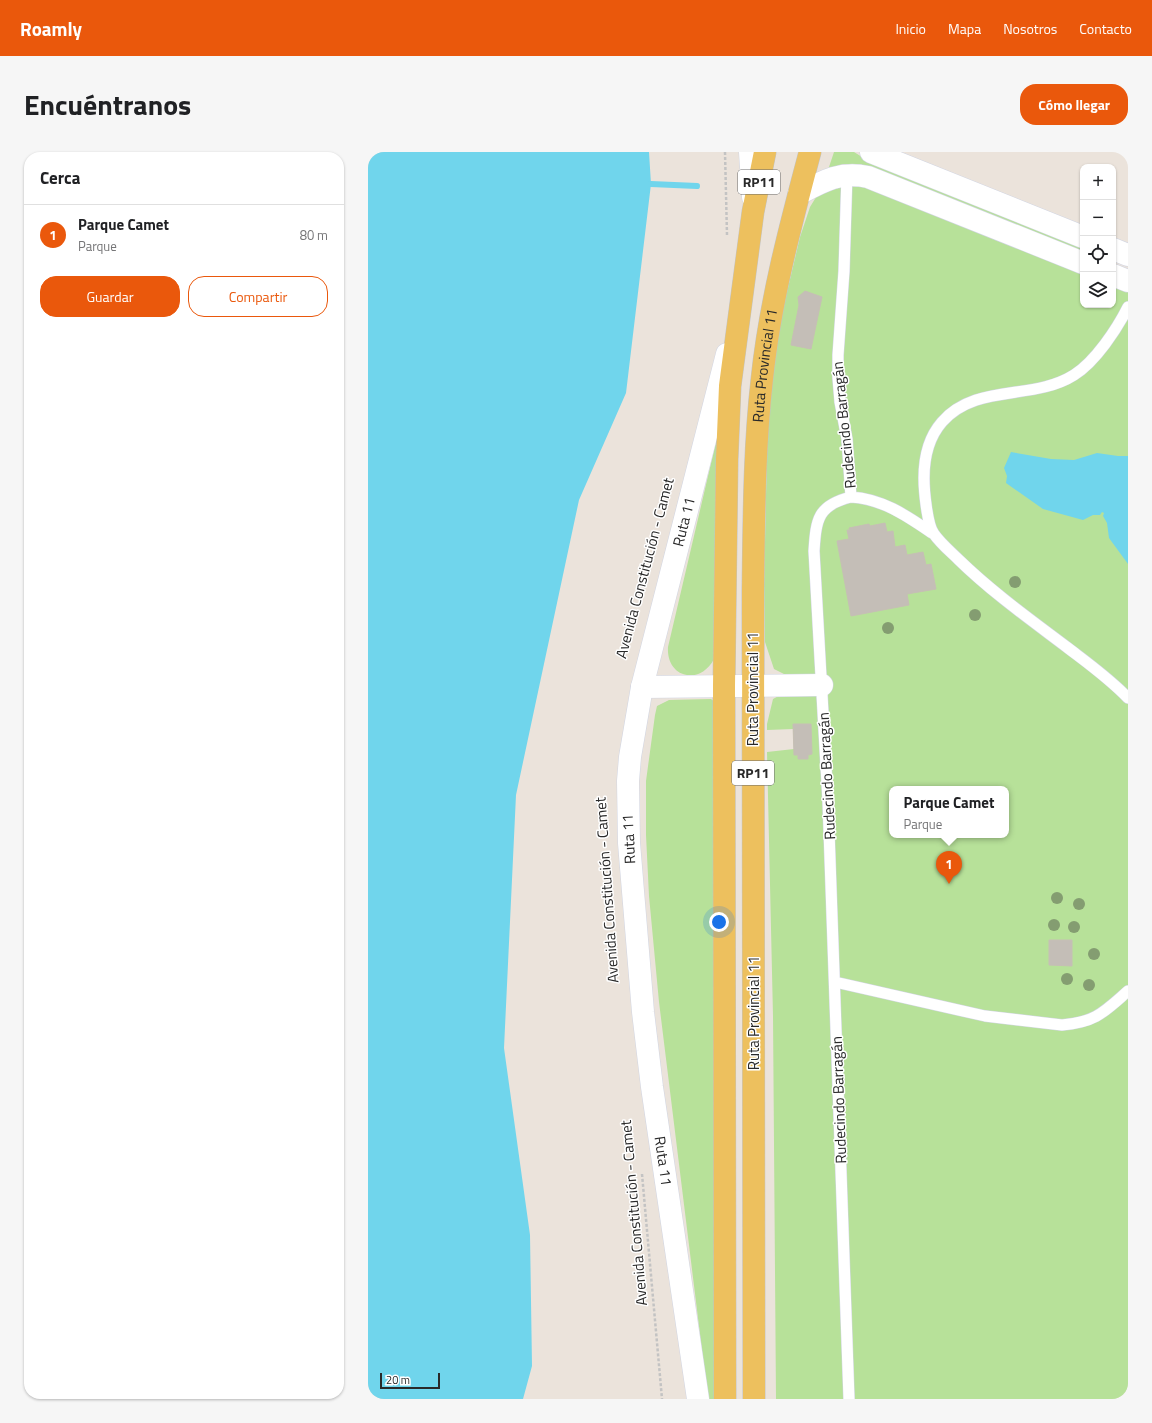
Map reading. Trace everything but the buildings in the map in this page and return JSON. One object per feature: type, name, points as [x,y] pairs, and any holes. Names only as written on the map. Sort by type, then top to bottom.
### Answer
[{"type":"main road","name":"RP11","points":[[754,212],[765,152]]},
{"type":"main road","name":"Ruta Provincial 11","points":[[754,1399],[752,591],[754,523],[762,380],[775,292],[810,152]]},
{"type":"main road","name":"Ruta Provincial 11","points":[[725,1399],[724,686],[727,460],[730,386],[754,212]]},
{"type":"street","points":[[750,152],[754,212]]},
{"type":"street","points":[[871,152],[1081,236]]},
{"type":"street","points":[[799,194],[821,182],[858,175],[1080,262]]},
{"type":"street","points":[[1116,250],[1128,255]]},
{"type":"street","points":[[1116,276],[1128,281]]},
{"type":"street","name":"Ruta 11","points":[[698,1399],[652,1087],[637,948],[628,843],[628,781],[630,757],[642,687],[743,289]]},
{"type":"street","points":[[642,687],[822,685]]},
{"type":"lane","name":"Rudecindo Barragán","points":[[849,1399],[835,982],[822,685],[814,551],[815,532],[818,520],[823,510],[840,499],[851,497],[848,447],[840,402],[838,355],[844,271],[858,175]]},
{"type":"lane","points":[[932,533],[924,499],[924,468],[926,453],[931,437],[938,427],[947,417],[960,407],[973,400],[1038,389],[1074,376],[1089,363],[1105,344],[1128,307]]},
{"type":"lane","points":[[851,497],[864,498],[879,502],[900,512],[932,533],[981,582],[1084,660],[1118,687],[1128,698]]},
{"type":"lane","points":[[835,982],[985,1016],[1062,1025],[1075,1024],[1102,1014],[1128,991]]},
{"type":"path","points":[[725,152],[727,237]]},
{"type":"path","name":"Avenida Constitución - Camet","points":[[641,1169],[662,1399]]},
{"type":"green space","points":[[834,152],[854,152],[862,157],[1080,246],[1080,252],[860,164],[843,164],[829,169]]},
{"type":"green space","points":[[852,184],[872,188],[1080,271],[1080,308],[1116,308],[1116,285],[1128,290],[1128,1399],[776,1399],[773,1016],[767,752],[794,749],[793,729],[767,730],[773,699],[786,692],[786,675],[774,669],[765,642],[764,585],[767,450],[771,390],[777,340],[800,237],[810,207],[818,194]]},
{"type":"green space","points":[[721,437],[714,659],[708,668],[701,673],[685,675],[678,672],[672,666],[669,658],[668,647],[716,442]]},
{"type":"green space","points":[[711,699],[715,702],[717,1399],[708,1399],[659,1002],[649,896],[646,835],[646,781],[657,706],[669,700]]},
{"type":"water","points":[[368,152],[649,152],[651,184],[626,393],[579,500],[516,795],[504,1048],[530,1235],[532,1366],[523,1399],[368,1399]]},
{"type":"water","points":[[1011,452],[1051,459],[1074,460],[1097,453],[1128,456],[1128,564],[1109,538],[1107,523],[1103,516],[1104,513],[1102,512],[1100,515],[1093,515],[1083,520],[1043,509],[1006,483],[1007,476],[1004,468]]},
{"type":"waterway","points":[[651,184],[697,186]]},
{"type":"place","name":"Parque Camet","points":[[949,884]]}]
